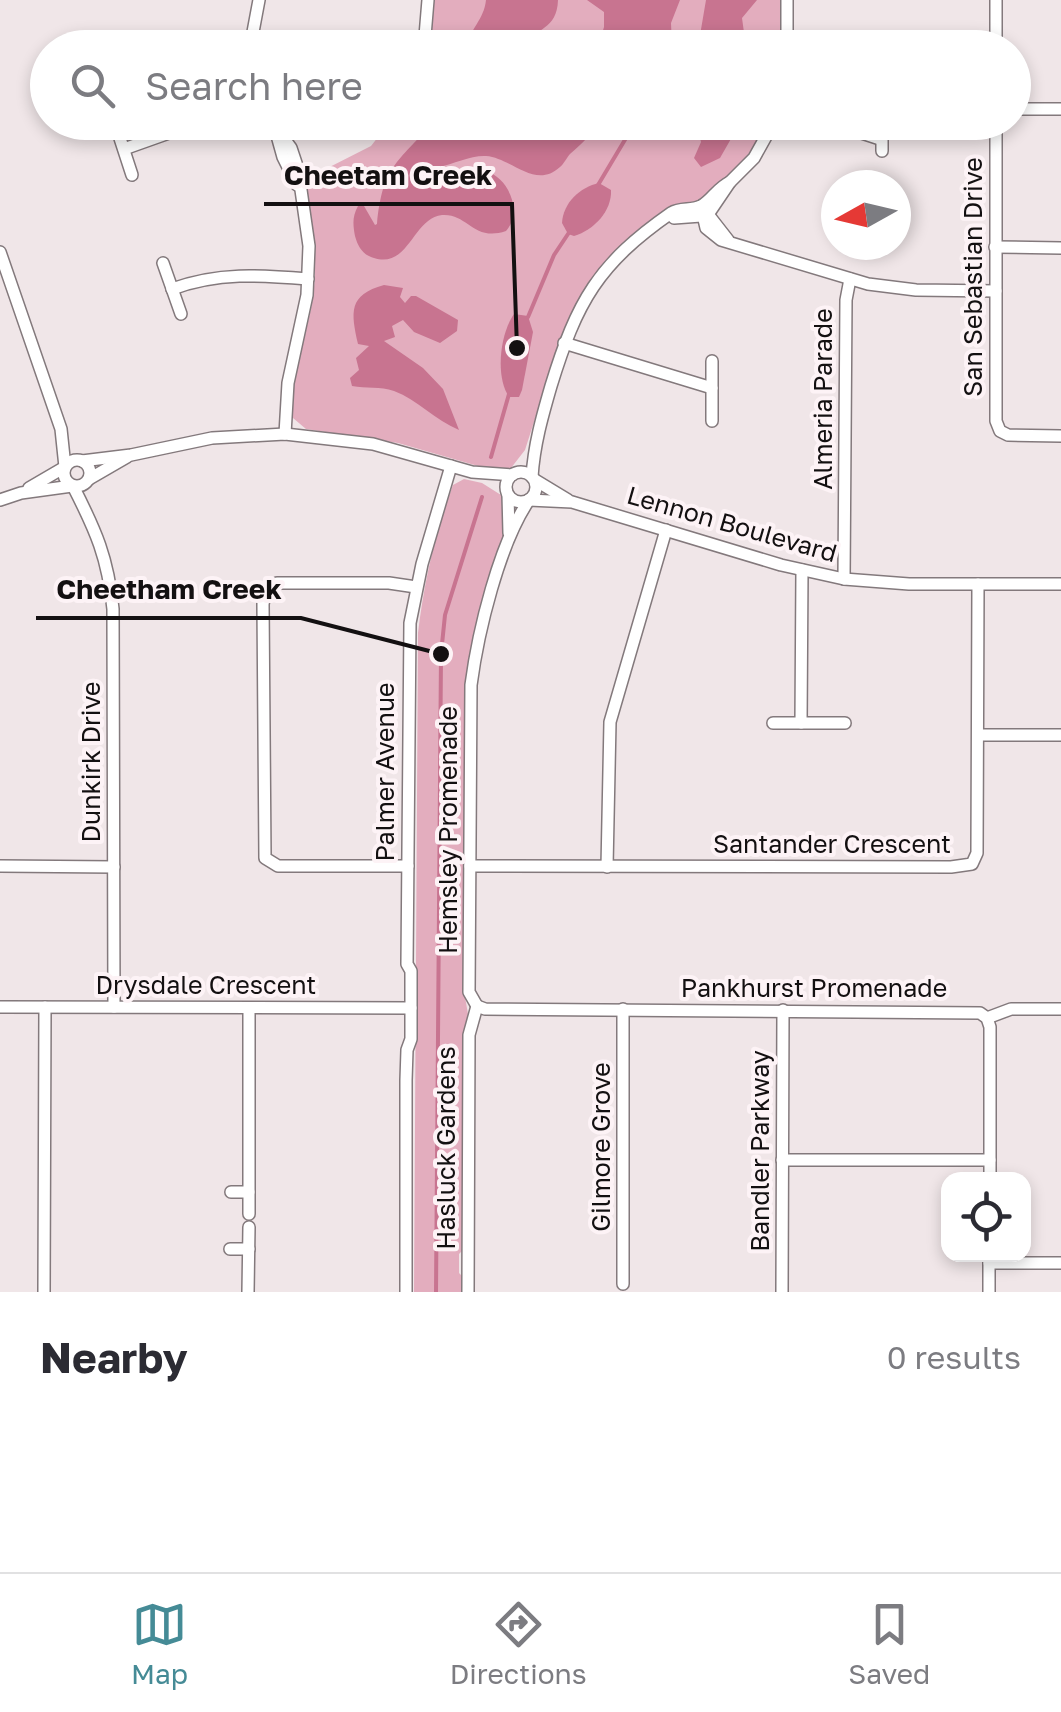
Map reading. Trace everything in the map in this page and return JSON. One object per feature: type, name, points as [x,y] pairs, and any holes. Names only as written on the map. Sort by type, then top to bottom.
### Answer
[{"type":"street","points":[[426,30],[428,0]]},
{"type":"street","points":[[786,30],[787,0]]},
{"type":"street","points":[[996,0],[996,30]]},
{"type":"street","points":[[252,30],[255,1]]},
{"type":"street","points":[[1031,109],[1061,109]]},
{"type":"street","points":[[121,140],[132,175]]},
{"type":"street","points":[[124,149],[149,140]]},
{"type":"street","points":[[283,140],[294,158],[308,232],[308,279],[288,383],[285,434]]},
{"type":"street","points":[[764,140],[754,158],[714,192],[704,212],[706,228],[715,236],[850,280],[916,290],[996,291]]},
{"type":"street","name":"San Sebastian Drive","points":[[996,140],[996,416],[1000,431],[1013,436],[1061,436]]},
{"type":"street","points":[[507,494],[506,484],[536,435],[564,343],[581,303],[599,277],[626,247],[677,210],[704,212]]},
{"type":"street","points":[[996,247],[1061,248]]},
{"type":"street","points":[[0,252],[61,429],[64,478],[72,486]]},
{"type":"street","points":[[163,263],[180,314]]},
{"type":"street","points":[[172,289],[232,275],[308,279]]},
{"type":"street","name":"Almeria Parade","points":[[844,578],[846,300],[850,280]]},
{"type":"street","points":[[564,343],[712,388]]},
{"type":"street","points":[[712,361],[712,421]]},
{"type":"street","points":[[61,429],[89,468],[89,480]]},
{"type":"street","points":[[21,493],[73,460],[131,455],[212,438],[285,434],[373,444],[472,472],[524,472],[534,479]]},
{"type":"street","points":[[472,472],[516,502],[529,500],[536,492],[536,435]]},
{"type":"street","points":[[0,500],[21,493],[82,486],[131,455]]},
{"type":"street","name":"Palmer Avenue","points":[[406,1292],[407,1050],[411,1038],[407,1008],[408,642],[416,587],[451,466]]},
{"type":"street","name":"Lennon Boulevard","points":[[534,479],[572,502]]},
{"type":"street","name":"Dunkirk Drive","points":[[89,480],[92,519],[105,560],[113,609],[114,1007]]},
{"type":"street","name":"Dunkirk Drive","points":[[72,486],[92,519]]},
{"type":"street","name":"Hemsley Promenade","points":[[507,494],[509,537]]},
{"type":"street","name":"Lennon Boulevard","points":[[529,500],[572,502],[802,570],[844,578],[888,583],[1061,584]]},
{"type":"street","name":"Hemsley Promenade","points":[[477,1006],[470,992],[472,676],[509,537],[529,500]]},
{"type":"street","points":[[607,866],[610,722],[666,530]]},
{"type":"street","points":[[801,723],[802,570]]},
{"type":"street","points":[[408,866],[278,866],[264,856],[264,604],[266,590],[277,583],[390,583],[416,587]]},
{"type":"street","name":"Santander Crescent","points":[[470,866],[968,866],[978,852],[978,584]]},
{"type":"street","points":[[772,722],[845,723]]},
{"type":"street","points":[[978,735],[1061,735]]},
{"type":"street","points":[[0,866],[114,867]]},
{"type":"street","name":"Pankhurst Promenade","points":[[477,1006],[969,1011],[987,1018],[1010,1009],[1061,1009]]},
{"type":"street","name":"Hasluck Gardens","points":[[468,1292],[468,1035],[477,1006]]},
{"type":"street","name":"Drysdale Crescent","points":[[0,1007],[407,1008]]},
{"type":"street","points":[[44,1292],[45,1007]]},
{"type":"street","points":[[248,1292],[250,1008]]},
{"type":"street","name":"Gilmore Grove","points":[[622,1284],[624,1009]]},
{"type":"street","name":"Bandler Parkway","points":[[782,1292],[783,1010]]},
{"type":"street","points":[[987,1018],[990,1172]]},
{"type":"street","points":[[782,1160],[990,1160]]},
{"type":"street","points":[[230,1192],[249,1192]]},
{"type":"street","points":[[230,1250],[248,1249]]},
{"type":"street","points":[[989,1262],[989,1292]]},
{"type":"street","points":[[1031,1262],[1061,1264]]},
{"type":"shaded area","points":[[433,0],[782,0],[782,30],[430,30]]},
{"type":"shaded area","points":[[486,0],[558,0],[554,17],[541,30],[473,30]]},
{"type":"shaded area","points":[[587,0],[680,0],[671,30],[603,30],[604,12]]},
{"type":"shaded area","points":[[706,0],[757,0],[742,18],[744,30],[701,30]]},
{"type":"shaded area","points":[[376,140],[759,140],[744,164],[703,201],[637,233],[592,278],[562,334],[525,450],[511,468],[485,468],[398,443],[306,429],[293,418],[296,375],[315,272],[304,180]]},
{"type":"shaded area","points":[[416,140],[585,140],[561,166],[542,175],[486,156],[439,167],[445,176],[481,170],[501,181],[513,206],[506,231],[486,233],[458,218],[442,215],[432,218],[395,256],[370,257],[355,236],[356,210],[364,206],[377,224],[383,189]]},
{"type":"shaded area","points":[[730,140],[720,158],[701,167],[694,158],[701,142]]},
{"type":"shaded area","points":[[599,183],[611,190],[605,212],[588,229],[574,236],[568,234],[562,223],[569,203],[579,192]]},
{"type":"shaded area","points":[[384,285],[403,288],[400,297],[405,303],[416,296],[458,320],[457,331],[440,343],[414,332],[403,320],[392,326],[395,337],[384,341],[423,368],[443,389],[459,430],[394,391],[352,386],[350,378],[359,370],[356,358],[369,346],[358,344],[355,306],[364,294]]},
{"type":"shaded area","points":[[514,314],[528,316],[533,332],[522,390],[519,397],[509,397],[502,378],[501,355],[505,332]]},
{"type":"shaded area","points":[[464,479],[482,483],[501,495],[506,524],[465,710],[468,1014],[464,1037],[463,1250],[459,1254],[459,1273],[463,1277],[461,1292],[414,1292],[418,633],[441,521],[453,485]]},
{"type":"waterway","points":[[598,185],[625,140]]},
{"type":"waterway","points":[[528,317],[554,255],[570,231]]},
{"type":"waterway","points":[[491,457],[509,394]]},
{"type":"waterway","points":[[436,1292],[441,654],[445,615],[482,497]]},
{"type":"place","name":"Cheetam Creek","points":[[517,348]]},
{"type":"place","name":"Cheetham Creek","points":[[441,654]]}]
